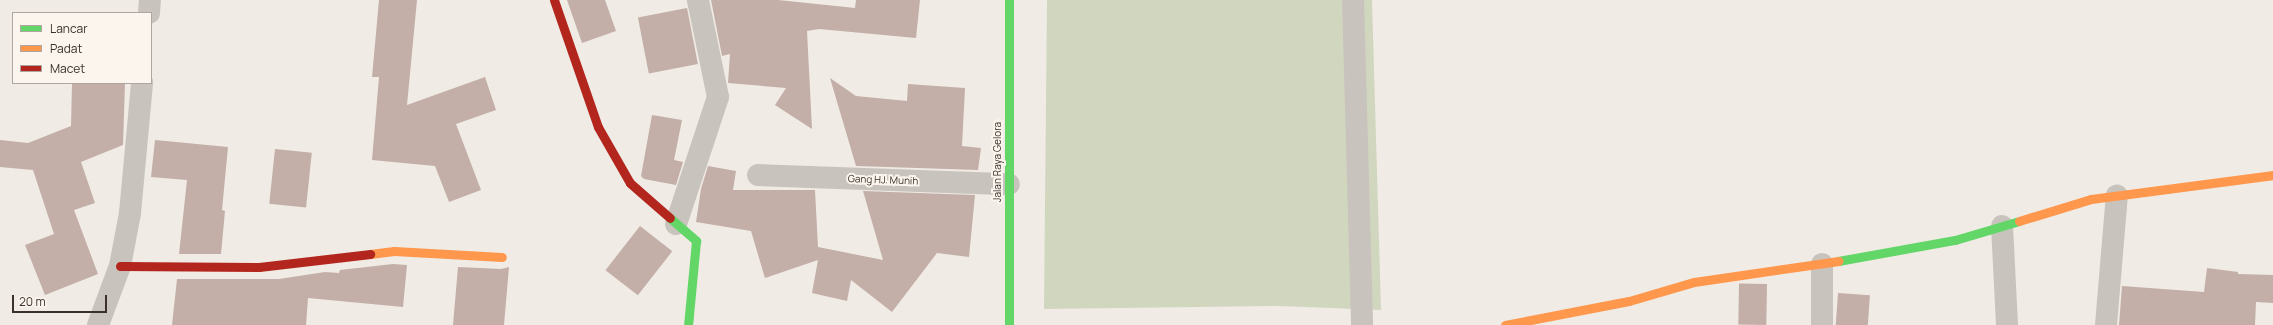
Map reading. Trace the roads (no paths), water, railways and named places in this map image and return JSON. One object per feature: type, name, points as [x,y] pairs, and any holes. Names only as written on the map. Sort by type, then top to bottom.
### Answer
[{"type":"street","points":[[149,12],[150,0]]},
{"type":"street","points":[[554,0],[598,127],[630,183],[696,241],[688,325]]},
{"type":"street","points":[[676,224],[718,97],[698,0]]},
{"type":"street","name":"Jalan Raya Gelora","points":[[1008,325],[1009,0]]},
{"type":"street","points":[[1353,0],[1362,325]]},
{"type":"street","points":[[98,325],[120,266],[130,212],[142,84]]},
{"type":"street","name":"Gang HJ. Munih","points":[[758,175],[1008,184]]},
{"type":"street","points":[[1505,325],[1629,301],[1694,282],[1822,264],[1955,240],[2091,199],[2273,175]]},
{"type":"street","points":[[2106,325],[2117,195]]},
{"type":"street","points":[[2002,226],[2007,325]]},
{"type":"street","points":[[120,266],[259,267],[394,251],[502,258]]},
{"type":"street","points":[[1822,264],[1822,325]]}]
